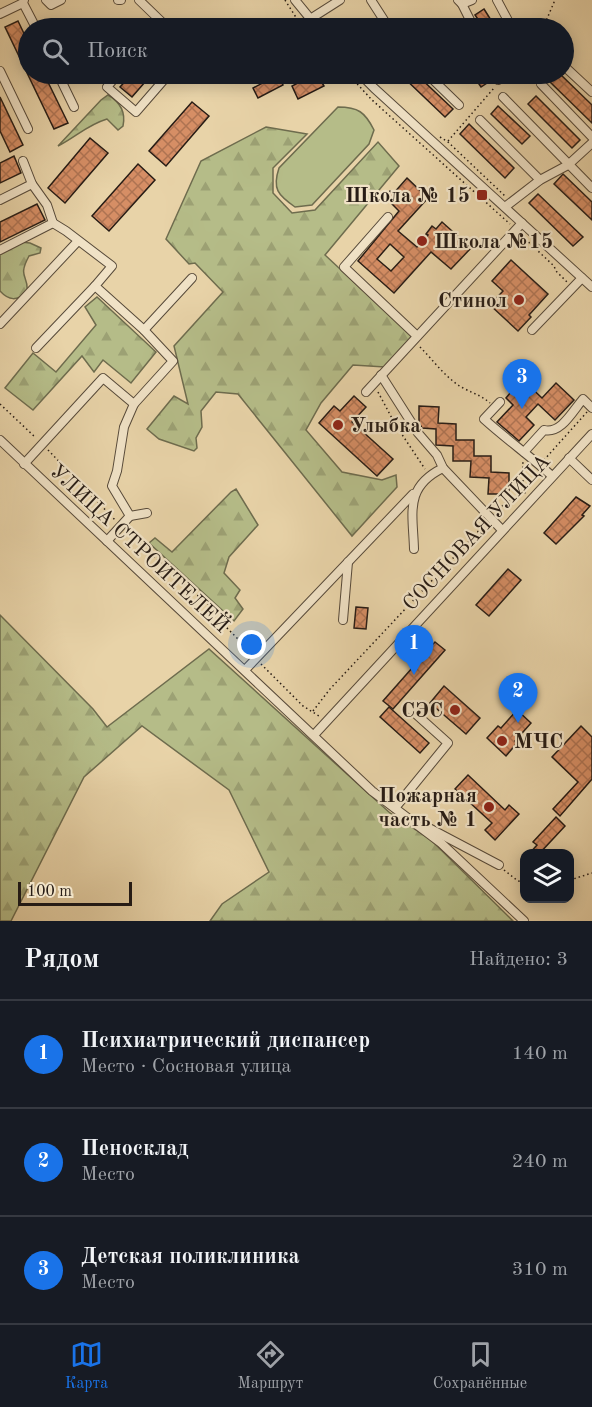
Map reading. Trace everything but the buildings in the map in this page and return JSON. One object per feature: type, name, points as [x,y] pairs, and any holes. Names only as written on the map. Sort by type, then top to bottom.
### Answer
[{"type":"street","points":[[46,0],[51,4],[61,0]]},
{"type":"street","points":[[138,0],[157,18]]},
{"type":"street","points":[[295,0],[309,18]]},
{"type":"street","points":[[314,18],[340,0]]},
{"type":"street","points":[[370,0],[382,18]]},
{"type":"street","points":[[469,18],[460,2],[472,0]]},
{"type":"street","points":[[497,0],[507,18]]},
{"type":"street","points":[[0,14],[24,1],[32,18]]},
{"type":"street","points":[[0,71],[28,129]]},
{"type":"street","points":[[574,75],[592,92]]},
{"type":"street","points":[[63,84],[74,107]]},
{"type":"street","points":[[110,84],[107,87],[136,112],[160,84]]},
{"type":"street","points":[[371,84],[508,205],[522,223],[592,287]]},
{"type":"street","points":[[437,84],[459,105]]},
{"type":"street","points":[[541,84],[592,137]]},
{"type":"street","points":[[503,97],[592,188]]},
{"type":"street","points":[[480,120],[540,180]]},
{"type":"street","points":[[508,205],[540,180],[568,165],[592,143]]},
{"type":"street","points":[[23,161],[32,184],[47,205],[53,224],[112,266],[36,348]]},
{"type":"street","points":[[0,200],[32,184]]},
{"type":"street","points":[[388,217],[344,267],[415,338]]},
{"type":"street","points":[[366,392],[522,223]]},
{"type":"street","points":[[0,250],[53,224]]},
{"type":"street","points":[[0,324],[78,240]]},
{"type":"street","points":[[144,330],[192,278]]},
{"type":"street","points":[[532,330],[582,278]]},
{"type":"street","points":[[95,286],[144,330],[173,361],[134,404],[124,427],[117,471],[112,486],[130,516]]},
{"type":"street","points":[[381,375],[418,434],[437,455],[443,468],[502,530]]},
{"type":"street","points":[[24,464],[103,378],[134,404]]},
{"type":"street","points":[[524,452],[544,430],[552,432],[558,428],[583,399],[592,408]]},
{"type":"street","points":[[497,405],[484,419],[513,446],[524,452],[552,476]]},
{"type":"street","name":"СОСНОВАЯ УЛИЦА","points":[[314,735],[592,434]]},
{"type":"street","name":"УЛИЦА СТРОИТЕЛЕЙ","points":[[1,443],[372,791],[410,817],[441,843],[524,921]]},
{"type":"street","points":[[569,458],[592,480]]},
{"type":"street","points":[[245,670],[429,475],[443,468]]},
{"type":"street","points":[[413,494],[414,549]]},
{"type":"street","points":[[107,541],[130,516],[147,513]]},
{"type":"street","points":[[343,620],[348,561]]},
{"type":"street","points":[[395,808],[448,742],[408,707]]},
{"type":"street","points":[[410,817],[499,865]]},
{"type":"path","points":[[285,0],[294,18]]},
{"type":"path","points":[[547,18],[555,1]]},
{"type":"path","points":[[357,84],[554,266],[556,272],[572,288]]},
{"type":"path","points":[[448,142],[500,84]]},
{"type":"path","points":[[439,136],[448,142],[508,205]]},
{"type":"path","points":[[415,338],[447,375],[465,389],[497,405]]},
{"type":"path","points":[[381,375],[378,393],[395,424],[429,475]]},
{"type":"path","points":[[0,404],[42,444],[120,526],[219,613],[226,627],[303,706],[327,721]]},
{"type":"path","points":[[540,465],[592,408]]},
{"type":"path","points":[[312,712],[330,689],[507,501],[522,500],[525,494],[522,463],[524,452]]},
{"type":"path","points":[[514,501],[524,483]]},
{"type":"path","points":[[499,865],[520,881]]},
{"type":"path","points":[[574,879],[592,873]]},
{"type":"green space","points":[[108,95],[121,108],[124,116],[123,126],[118,130],[107,119],[93,124],[58,146],[101,100]]},
{"type":"green space","points":[[338,107],[351,108],[364,115],[374,130],[369,144],[312,205],[295,207],[278,191],[276,181],[279,168]]},
{"type":"green space","points":[[266,127],[307,134],[273,168],[273,193],[292,213],[315,210],[378,142],[399,166],[325,255],[412,336],[385,367],[353,365],[321,403],[306,430],[342,472],[382,480],[396,475],[397,487],[352,536],[238,394],[216,392],[201,411],[202,427],[196,438],[197,448],[194,451],[159,439],[147,429],[174,396],[188,404],[174,346],[223,292],[195,263],[189,264],[166,239],[201,161]]},
{"type":"green space","points":[[21,242],[41,248],[40,253],[29,256],[24,269],[27,292],[20,297],[10,298],[0,291],[0,253]]},
{"type":"green space","points":[[97,297],[156,352],[131,383],[103,360],[94,372],[82,356],[33,410],[5,388],[33,353],[56,372],[96,325],[85,307]]},
{"type":"green space","points":[[236,489],[258,525],[229,557],[224,573],[240,590],[235,598],[243,609],[234,621],[149,543],[155,538],[172,552]]},
{"type":"green space","points":[[0,615],[93,709],[107,727],[209,649],[390,813],[430,839],[513,921],[210,921],[222,904],[269,872],[229,790],[142,726],[84,777],[11,921],[0,921]]},
{"type":"place","name":"Школа № 15","points":[[482,195]]},
{"type":"place","name":"Школа №15","points":[[422,241]]},
{"type":"place","name":"Стинол","points":[[519,300]]},
{"type":"place","name":"Детская поликлиника","points":[[522,409]]},
{"type":"place","name":"Улыбка","points":[[338,425]]},
{"type":"place","name":"Психиатрический диспансер","points":[[414,675]]},
{"type":"place","name":"СЭС","points":[[455,710]]},
{"type":"place","name":"Пеносклад","points":[[518,723]]},
{"type":"place","name":"МЧС","points":[[502,741]]},
{"type":"place","name":"Пожарная часть № 1","points":[[489,807]]}]
